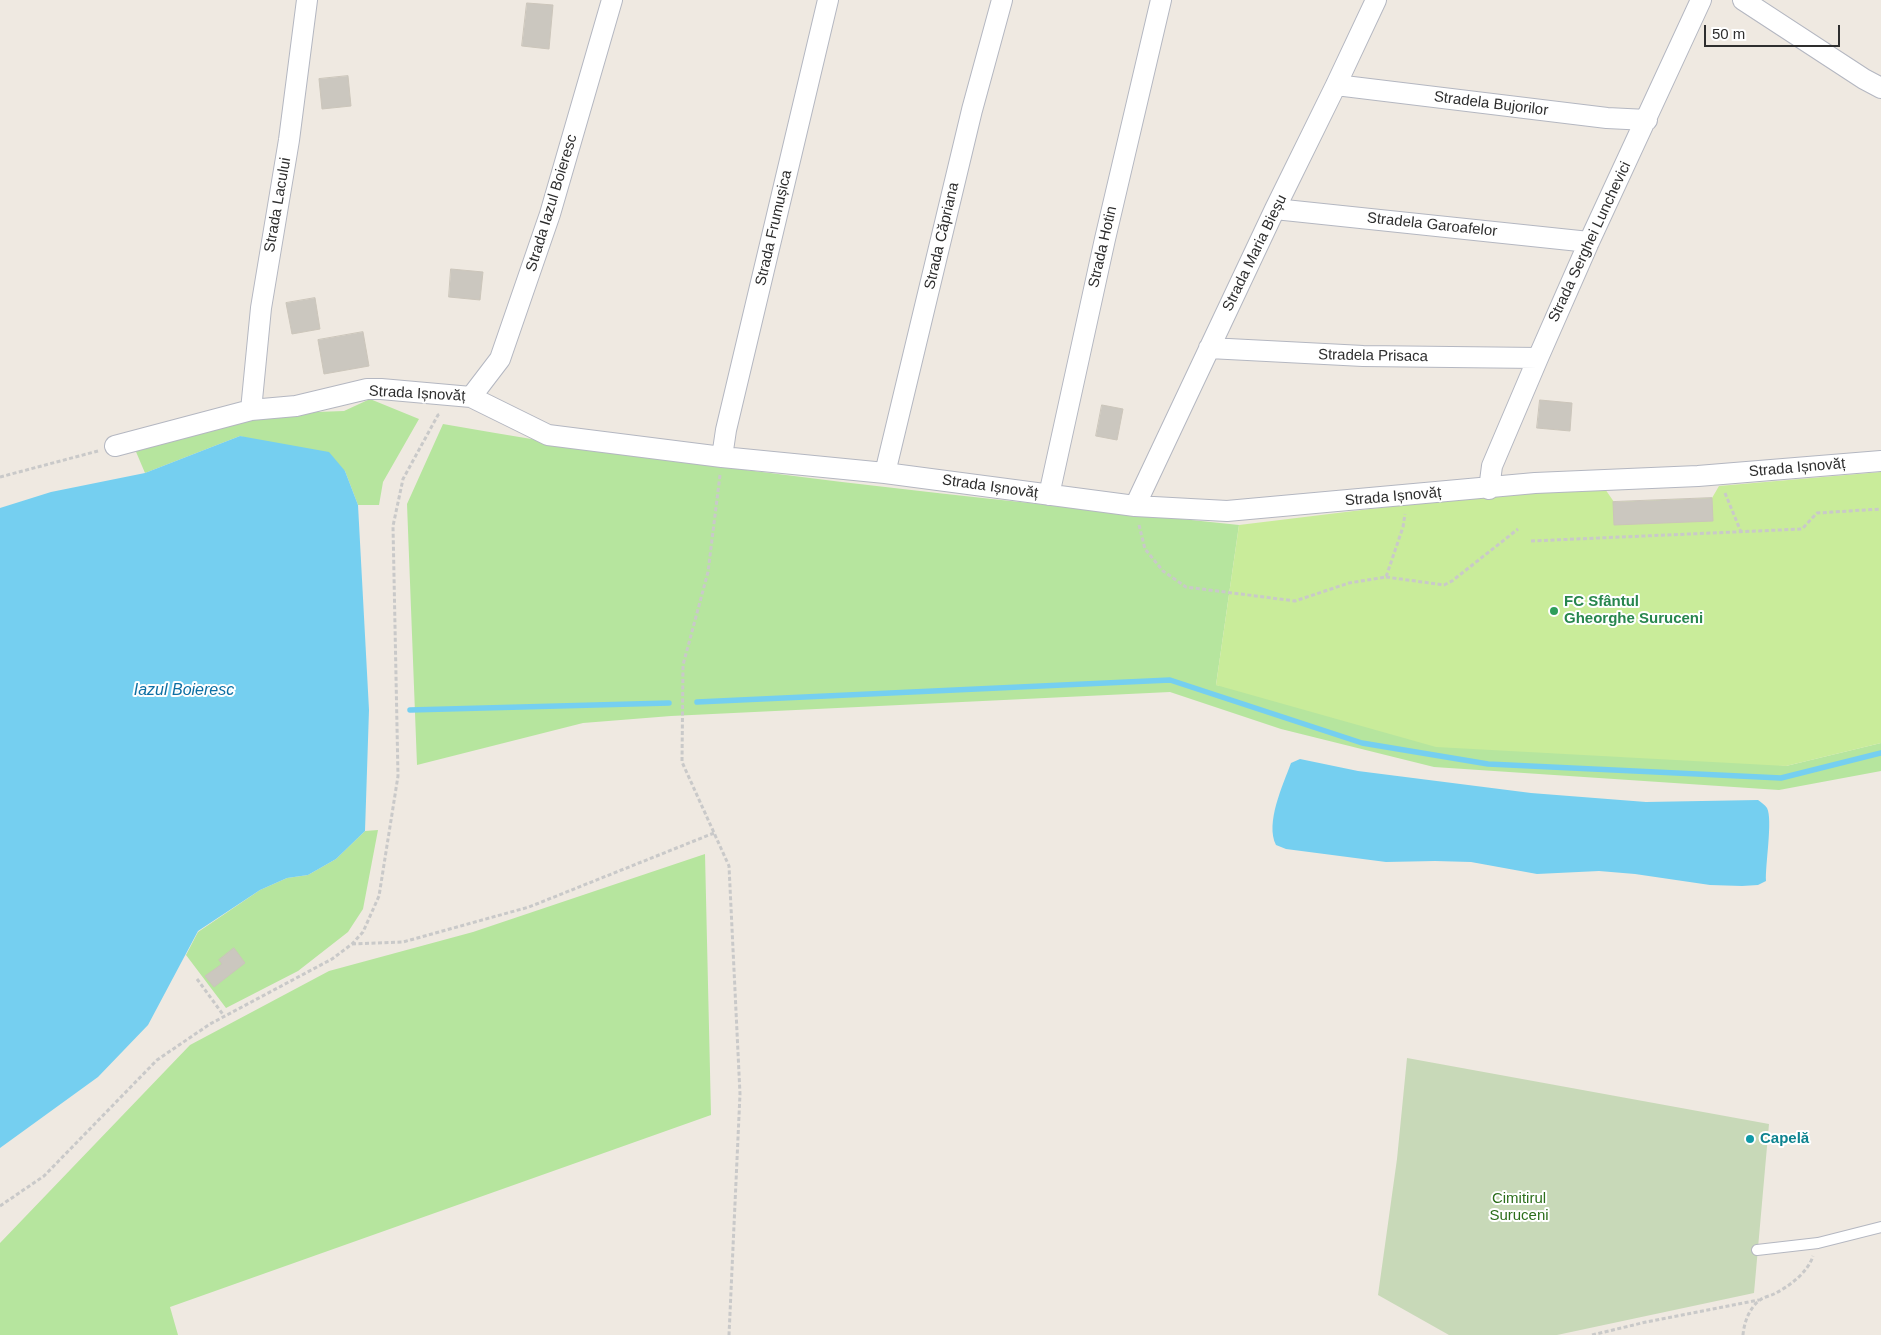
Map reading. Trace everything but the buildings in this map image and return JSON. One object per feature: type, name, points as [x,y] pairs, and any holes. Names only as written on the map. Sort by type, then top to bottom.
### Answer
[{"type":"street","name":"Strada Lacului","points":[[251,410],[260,308],[290,140],[307,0]]},
{"type":"street","name":"Strada Iazul Boieresc","points":[[471,397],[500,360],[550,214],[612,0]]},
{"type":"street","name":"Strada Frumușica","points":[[722,457],[726,430],[828,0]]},
{"type":"street","name":"Strada Căpriana","points":[[885,473],[970,120],[1002,0]]},
{"type":"street","name":"Strada Hotin","points":[[1049,495],[1105,239],[1161,0]]},
{"type":"street","name":"Strada Maria Bieșu","points":[[1135,506],[1376,0]]},
{"type":"street","name":"Strada Serghei Lunchevici","points":[[1489,489],[1492,466],[1538,358],[1589,242],[1701,0]]},
{"type":"street","points":[[1743,0],[1864,79],[1881,88]]},
{"type":"street","name":"Stradela Bujorilor","points":[[1336,85],[1607,118],[1647,120]]},
{"type":"street","name":"Stradela Garoafelor","points":[[1275,209],[1589,242]]},
{"type":"street","name":"Stradela Prisaca","points":[[1209,348],[1363,356],[1538,358]]},
{"type":"street","name":"Strada Ișnovăț","points":[[115,446],[251,410],[296,406],[367,389],[471,397],[548,435],[722,457],[885,473],[1135,506],[1227,511],[1536,484],[1698,476],[1881,461]]},
{"type":"lane","points":[[1757,1250],[1818,1242],[1881,1227]]},
{"type":"path","points":[[0,1206],[44,1176],[157,1060],[224,1016],[332,959],[352,944],[363,932],[379,896],[398,776],[392,526],[403,479],[438,415],[471,397]]},
{"type":"path","points":[[0,477],[115,446]]},
{"type":"path","points":[[722,457],[708,572],[683,665],[682,762],[729,866],[740,1094],[729,1335]]},
{"type":"path","points":[[1698,476],[1726,494],[1741,532]]},
{"type":"path","points":[[1386,577],[1403,527],[1408,496]]},
{"type":"path","points":[[1135,506],[1145,549],[1163,571],[1186,587],[1295,601],[1349,584],[1386,577],[1444,585],[1452,581],[1518,529]]},
{"type":"path","points":[[1531,541],[1802,529],[1817,513],[1881,509]]},
{"type":"path","points":[[352,944],[403,942],[529,907],[714,833]]},
{"type":"path","points":[[197,979],[224,1016]]},
{"type":"path","points":[[1592,1335],[1646,1322],[1759,1300],[1788,1286],[1802,1274],[1811,1263],[1818,1242]]},
{"type":"path","points":[[1743,1335],[1744,1326],[1750,1312],[1759,1300]]},
{"type":"green space","points":[[370,399],[419,419],[383,482],[379,505],[358,505],[345,471],[240,436],[145,473],[134,447],[261,414],[344,411]]},
{"type":"green space","points":[[443,424],[641,456],[840,482],[1239,525],[1216,685],[1786,766],[1881,743],[1881,771],[1779,790],[1434,767],[1281,729],[1170,692],[671,716],[583,723],[417,765],[407,504]]},
{"type":"green space","name":"FC Sfântul Gheorghe Suruceni","points":[[1881,472],[1881,743],[1786,766],[1436,747],[1216,685],[1239,525],[1444,500],[1603,486],[1614,502],[1712,498],[1719,486]]},
{"type":"green space","points":[[378,830],[363,909],[348,932],[298,971],[226,1008],[186,955],[198,932],[260,890],[287,878],[308,875],[336,859],[365,831]]},
{"type":"green space","points":[[705,854],[711,1115],[170,1307],[178,1335],[0,1335],[0,1243],[190,1045],[329,971],[473,932]]},
{"type":"green space","name":"Cimitirul Suruceni","points":[[1407,1058],[1769,1124],[1754,1293],[1557,1335],[1449,1335],[1378,1295],[1397,1159]]},
{"type":"water","name":"Iazul Boieresc","points":[[240,436],[329,452],[345,471],[358,505],[369,710],[365,831],[336,859],[308,875],[287,878],[260,890],[198,931],[148,1025],[98,1077],[0,1148],[0,508],[51,492],[145,473]]},
{"type":"water","points":[[1300,759],[1358,771],[1531,793],[1646,802],[1758,800],[1767,808],[1769,814],[1766,881],[1758,885],[1742,886],[1710,885],[1635,874],[1599,871],[1537,874],[1471,862],[1386,862],[1286,849],[1276,845],[1273,836],[1274,815],[1276,804],[1291,763]]},
{"type":"waterway","points":[[697,702],[1170,680],[1362,743],[1488,764],[1781,778],[1881,753]]},
{"type":"waterway","points":[[410,710],[669,703]]},
{"type":"place","name":"FC Sfântul Gheorghe Suruceni","points":[[1554,611]]},
{"type":"place","name":"Capelă","points":[[1750,1139]]}]
